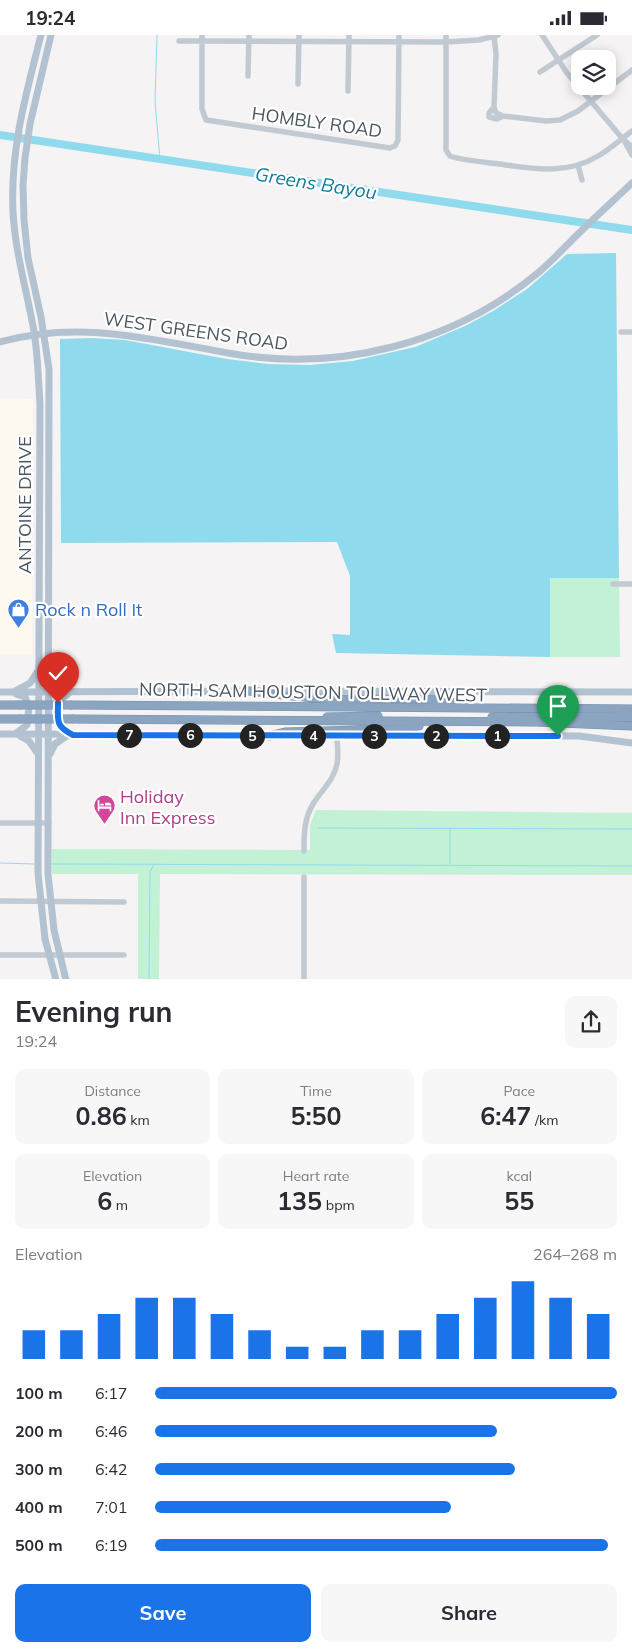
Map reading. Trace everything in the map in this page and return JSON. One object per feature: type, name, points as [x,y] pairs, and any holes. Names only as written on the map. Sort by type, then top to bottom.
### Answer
[{"type":"highway","points":[[249,691],[330,699],[402,699],[453,702],[477,709]]},
{"type":"highway","name":"NORTH SAM HOUSTON TOLLWAY WEST","points":[[0,705],[477,709],[630,708]]},
{"type":"highway","name":"NORTH SAM HOUSTON TOLLWAY WEST","points":[[243,719],[345,716],[632,717]]},
{"type":"highway","name":"NORTH SAM HOUSTON TOLLWAY WEST","points":[[0,719],[243,719],[632,726]]},
{"type":"highway","points":[[269,736],[286,733],[397,729],[447,722]]},
{"type":"main road","name":"ANTOINE DRIVE","points":[[41,35],[19,122],[14,157],[13,210],[16,246],[34,335],[40,404],[38,873],[45,939],[56,979]]},
{"type":"main road","name":"ANTOINE DRIVE","points":[[50,35],[30,124],[23,185],[28,258],[44,334],[49,369],[48,874],[59,955],[66,979]]},
{"type":"main road","points":[[24,100],[35,103]]},
{"type":"main road","name":"WEST GREENS ROAD","points":[[0,342],[34,335],[93,332],[126,334],[228,353],[268,358],[320,359],[373,352],[424,338],[478,313],[524,284],[559,254],[632,183]]},
{"type":"main road","points":[[13,184],[23,185]]},
{"type":"main road","points":[[19,260],[28,258]]},
{"type":"main road","points":[[40,404],[49,404]]},
{"type":"main road","points":[[39,475],[49,475]]},
{"type":"main road","points":[[39,544],[49,544]]},
{"type":"main road","points":[[39,615],[49,615]]},
{"type":"main road","points":[[12,692],[30,683],[39,668]]},
{"type":"main road","points":[[49,671],[55,682],[70,692]]},
{"type":"main road","points":[[0,692],[632,692]]},
{"type":"main road","points":[[12,692],[25,697],[29,707],[27,725],[14,734]]},
{"type":"main road","points":[[70,692],[58,703],[58,722],[62,730],[70,735]]},
{"type":"main road","points":[[0,734],[269,736],[579,735],[632,743]]},
{"type":"main road","points":[[14,734],[24,737],[29,741],[38,755]]},
{"type":"main road","points":[[49,756],[55,744],[70,735]]},
{"type":"street","points":[[542,35],[558,60],[622,138],[632,147]]},
{"type":"street","points":[[540,72],[596,35]]},
{"type":"street","points":[[179,41],[202,38],[446,38],[479,40],[496,36],[494,107],[496,113],[503,116],[554,121],[573,115],[632,70]]},
{"type":"street","name":"HOMBLY ROAD","points":[[202,38],[202,109],[206,120],[390,148],[395,146],[398,140],[399,38]]},
{"type":"street","points":[[248,38],[248,76]]},
{"type":"street","points":[[298,84],[299,38]]},
{"type":"street","points":[[348,91],[349,38]]},
{"type":"street","points":[[446,38],[446,150],[450,156],[546,170],[562,169],[597,157],[632,131]]},
{"type":"street","points":[[622,138],[632,155]]},
{"type":"street","points":[[578,165],[582,180]]},
{"type":"street","points":[[621,332],[632,332]]},
{"type":"street","points":[[613,584],[632,584]]},
{"type":"street","points":[[304,851],[304,826],[308,815],[313,804],[332,776],[337,764],[337,736]]},
{"type":"street","points":[[0,823],[49,823]]},
{"type":"street","points":[[304,877],[304,979]]},
{"type":"street","points":[[0,901],[124,901]]},
{"type":"street","points":[[0,955],[124,955]]},
{"type":"shaded area","points":[[0,398],[33,399],[32,654],[0,654]]},
{"type":"green space","points":[[550,578],[619,578],[620,657],[550,657]]},
{"type":"green space","points":[[316,810],[632,813],[632,875],[160,874],[159,979],[138,979],[138,874],[52,874],[52,849],[310,850],[310,825]]},
{"type":"water","points":[[616,253],[619,578],[550,578],[550,657],[336,653],[332,634],[350,635],[350,576],[337,542],[61,543],[60,339],[93,338],[125,340],[227,359],[268,364],[310,365],[353,361],[415,347],[465,326],[527,289],[567,254]]},
{"type":"waterway","points":[[157,35],[155,102],[160,159]]},
{"type":"waterway","name":"Greens Bayou","points":[[0,135],[632,230]]},
{"type":"waterway","points":[[318,828],[632,829]]},
{"type":"waterway","points":[[450,828],[450,864]]},
{"type":"waterway","points":[[0,863],[34,864]]},
{"type":"waterway","points":[[51,864],[632,866]]},
{"type":"waterway","points":[[149,979],[150,872],[154,864]]},
{"type":"place","name":"Rock n Roll It","points":[[19,628]]},
{"type":"place","name":"Holiday Inn Express","points":[[104,825]]},
{"type":"route","points":[[58,703],[58,722],[60,727],[62,730],[73,735],[558,736]]}]
